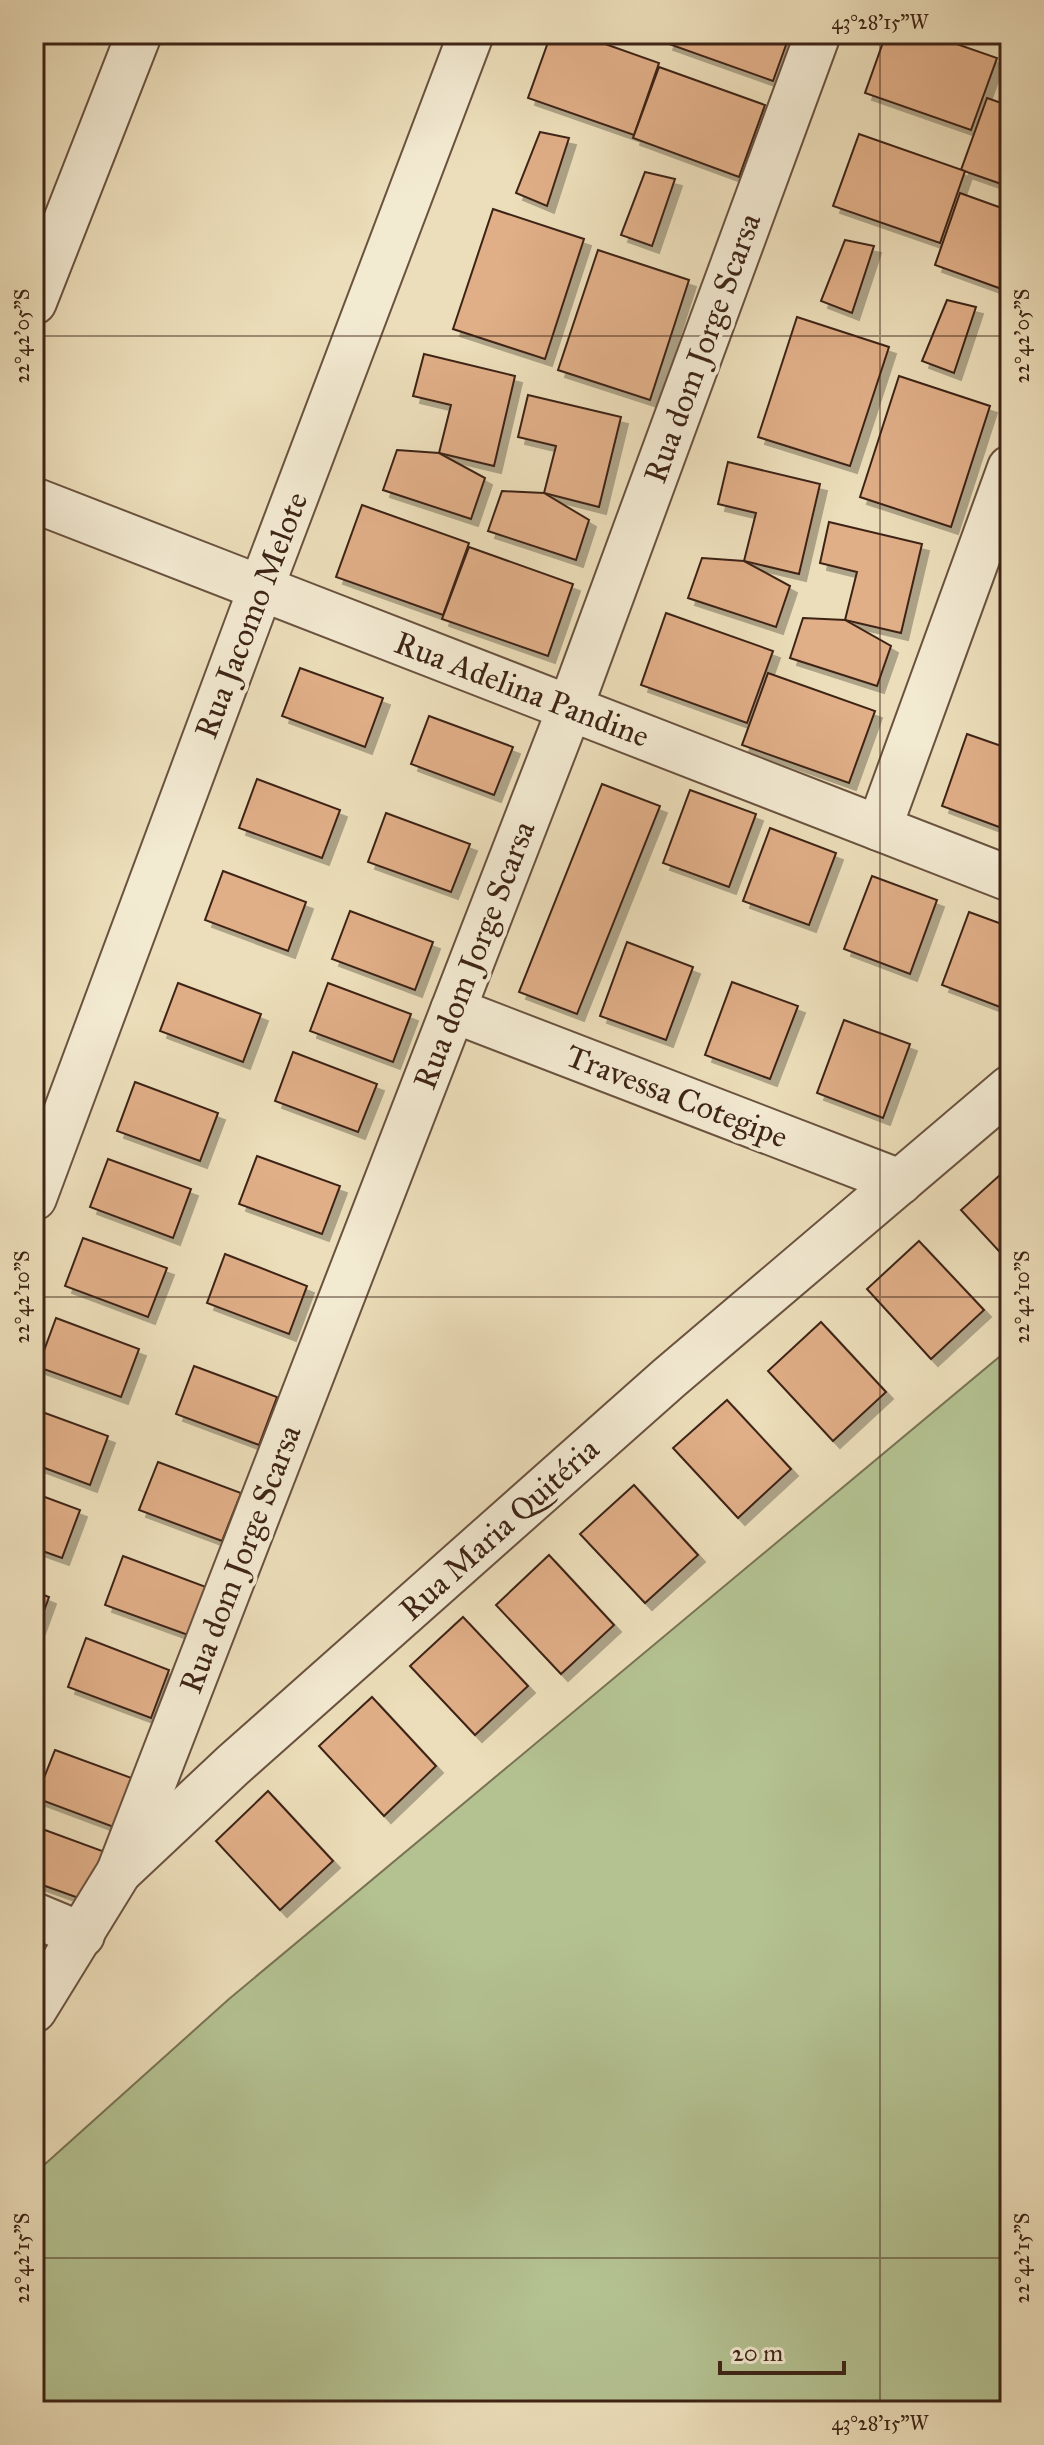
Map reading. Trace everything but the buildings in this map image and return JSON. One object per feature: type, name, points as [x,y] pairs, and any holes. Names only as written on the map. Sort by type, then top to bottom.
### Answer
[{"type":"street","points":[[34,302],[139,34]]},
{"type":"street","name":"Rua Jacomo Melote","points":[[34,1198],[471,34]]},
{"type":"street","name":"Rua dom Jorge Scarsa","points":[[119,1872],[570,708],[818,34]]},
{"type":"street","points":[[879,828],[1010,468]]},
{"type":"street","name":"Rua Adelina Pandine","points":[[34,500],[1010,879]]},
{"type":"street","name":"Travessa Cotegipe","points":[[453,1010],[900,1182]]},
{"type":"street","name":"Rua Maria Quitéria","points":[[34,2010],[119,1872],[233,1765],[669,1378],[1010,1088]]},
{"type":"street","points":[[34,1915],[82,1935]]},
{"type":"green space","points":[[1010,1348],[1010,2411],[34,2411],[34,2174],[229,1999]]}]
